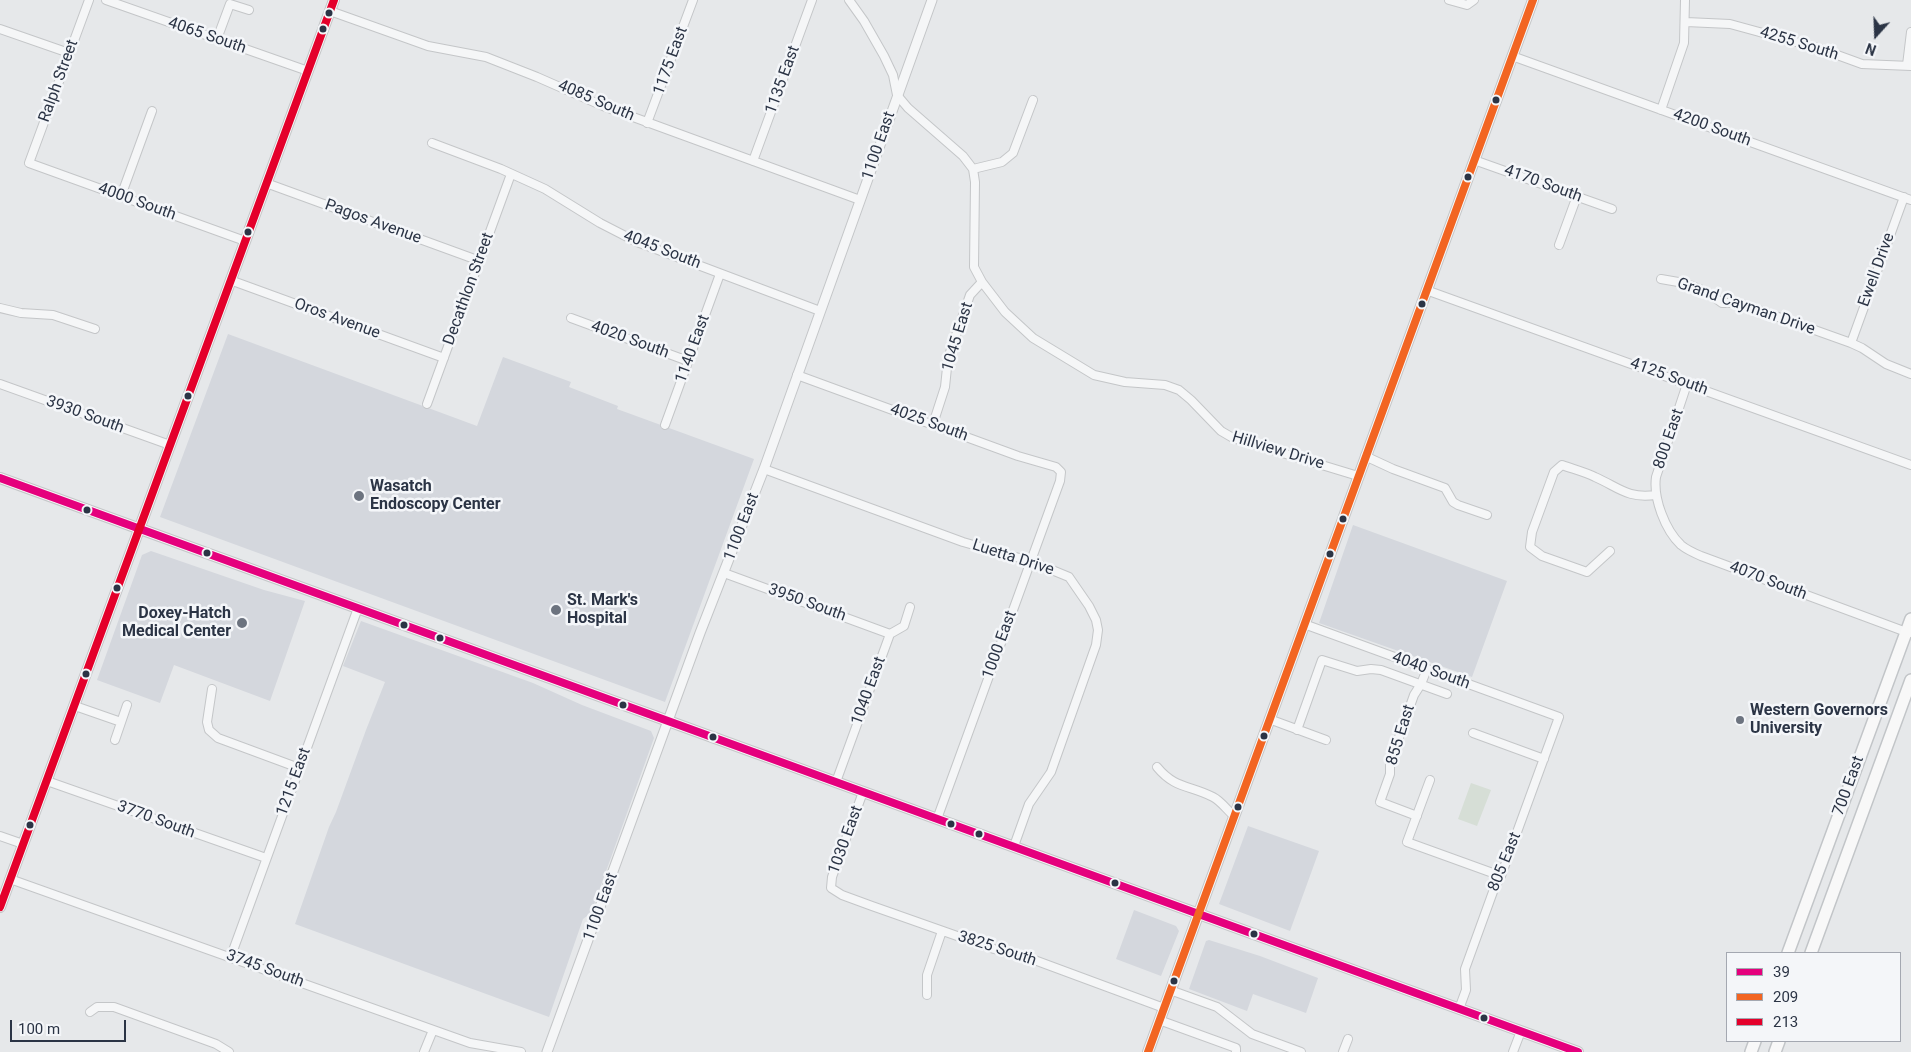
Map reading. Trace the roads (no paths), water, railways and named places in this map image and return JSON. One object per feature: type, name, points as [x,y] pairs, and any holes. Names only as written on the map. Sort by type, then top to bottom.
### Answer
[{"type":"main road","points":[[1,903],[334,0]]},
{"type":"main road","points":[[1148,1052],[1533,0]]},
{"type":"main road","points":[[0,478],[1578,1052]]},
{"type":"main road","name":"700 East","points":[[1788,952],[1909,633],[1911,619]]},
{"type":"main road","name":"700 East","points":[[1811,952],[1911,680]]},
{"type":"street","name":"Ralph Street","points":[[29,163],[89,0]]},
{"type":"street","name":"4065 South","points":[[106,0],[308,71]]},
{"type":"street","name":"1175 East","points":[[648,123],[694,0]]},
{"type":"street","name":"1135 East","points":[[753,161],[812,0]]},
{"type":"street","points":[[849,0],[864,21],[884,56],[893,75],[897,95],[908,108],[963,156],[973,169],[1002,162],[1013,152],[1034,100]]},
{"type":"street","name":"1100 East","points":[[547,1052],[634,818],[668,720],[764,469],[932,0]]},
{"type":"street","points":[[1449,0],[1466,5],[1474,0]]},
{"type":"street","points":[[1661,110],[1683,50],[1686,22],[1685,0]]},
{"type":"street","points":[[217,39],[230,4],[249,10]]},
{"type":"street","name":"4085 South","points":[[330,11],[428,46],[486,57],[545,80],[603,106],[860,200]]},
{"type":"street","name":"4255 South","points":[[1686,22],[1730,24],[1818,48],[1862,64],[1909,65]]},
{"type":"street","points":[[0,28],[69,53]]},
{"type":"street","points":[[1909,65],[1911,32]]},
{"type":"street","name":"4200 South","points":[[1512,56],[1907,198]]},
{"type":"street","points":[[121,196],[152,111]]},
{"type":"street","name":"4045 South","points":[[432,144],[511,174],[560,197],[618,233],[720,274],[820,310]]},
{"type":"street","name":"4170 South","points":[[1474,160],[1612,209]]},
{"type":"street","name":"4000 South","points":[[29,163],[245,241]]},
{"type":"street","name":"Hillview Drive","points":[[973,169],[975,182],[974,267],[982,282],[1005,312],[1022,329],[1083,370],[1106,379],[1172,387],[1191,400],[1228,436],[1358,476]]},
{"type":"street","name":"Decathlon Street","points":[[427,404],[511,174]]},
{"type":"street","name":"Pagos Avenue","points":[[266,183],[480,261]]},
{"type":"street","points":[[1559,245],[1577,196]]},
{"type":"street","name":"Ewell Drive","points":[[1851,343],[1907,198]]},
{"type":"street","name":"1140 East","points":[[665,425],[720,274]]},
{"type":"street","name":"Grand Cayman Drive","points":[[1661,279],[1684,283],[1708,292],[1722,303],[1739,303],[1851,343],[1886,364],[1911,374]]},
{"type":"street","name":"Oros Avenue","points":[[230,280],[444,358]]},
{"type":"street","name":"1045 East","points":[[933,424],[945,387],[948,358],[970,295],[982,282]]},
{"type":"street","name":"4125 South","points":[[1426,290],[1911,465]]},
{"type":"street","points":[[0,308],[21,313],[54,315],[95,329]]},
{"type":"street","name":"4020 South","points":[[571,318],[688,362]]},
{"type":"street","name":"4025 South","points":[[797,374],[1018,456],[1056,467],[1061,472]]},
{"type":"street","name":"3930 South","points":[[0,384],[170,445]]},
{"type":"street","name":"800 East","points":[[1655,495],[1656,477],[1687,384]]},
{"type":"street","points":[[1365,456],[1393,469],[1445,488],[1458,505],[1487,515]]},
{"type":"street","points":[[1610,551],[1587,572],[1542,556],[1530,547],[1532,532],[1554,472],[1562,465],[1594,476],[1625,493],[1636,496],[1655,495]]},
{"type":"street","name":"Luetta Drive","points":[[764,469],[963,542],[1030,562],[1069,577],[1089,606],[1098,630],[1094,656],[1055,763],[1047,780],[1029,804],[1014,846]]},
{"type":"street","name":"1000 East","points":[[937,818],[1060,481],[1061,472]]},
{"type":"street","name":"4070 South","points":[[1655,495],[1672,535],[1680,545],[1690,552],[1909,633]]},
{"type":"street","name":"3950 South","points":[[724,573],[890,634]]},
{"type":"street","name":"1040 East","points":[[836,782],[890,634],[904,626],[910,607]]},
{"type":"street","name":"1215 East","points":[[231,956],[358,608]]},
{"type":"street","name":"4040 South","points":[[1304,624],[1559,717]]},
{"type":"street","points":[[1297,730],[1322,660],[1357,671],[1376,669],[1447,694]]},
{"type":"street","name":"855 East","points":[[1417,816],[1380,802],[1390,774],[1390,762],[1414,696],[1427,669]]},
{"type":"street","points":[[212,689],[207,722],[209,730],[218,738],[299,768]]},
{"type":"street","points":[[114,740],[127,705]]},
{"type":"street","points":[[75,706],[121,722]]},
{"type":"street","name":"805 East","points":[[1459,1009],[1466,990],[1465,968],[1559,717]]},
{"type":"street","points":[[1269,719],[1326,740]]},
{"type":"street","points":[[1473,733],[1544,759]]},
{"type":"street","points":[[1157,767],[1174,783],[1212,797],[1234,816]]},
{"type":"street","points":[[1430,780],[1407,842],[1501,876]]},
{"type":"street","name":"3770 South","points":[[47,781],[266,858]]},
{"type":"street","name":"1030 East","points":[[831,888],[832,876],[863,792]]},
{"type":"street","points":[[0,836],[23,844]]},
{"type":"street","name":"3745 South","points":[[10,878],[470,1043],[521,1052]]},
{"type":"street","name":"3825 South","points":[[831,888],[842,895],[994,949],[1028,958],[1164,1008]]},
{"type":"street","points":[[927,995],[926,975],[942,931]]},
{"type":"street","points":[[1170,990],[1217,1007],[1252,1034],[1301,1052]]},
{"type":"street","points":[[90,1012],[97,1007],[114,1007],[216,1044],[229,1052]]},
{"type":"street","points":[[1159,1020],[1236,1048],[1236,1052]]},
{"type":"street","points":[[424,1052],[434,1030]]},
{"type":"street","points":[[1513,1052],[1521,1031]]},
{"type":"street","points":[[1344,1052],[1348,1039]]},
{"type":"place","name":"Wasatch Endoscopy Center","points":[[359,496]]},
{"type":"place","name":"St. Mark's Hospital","points":[[556,610]]},
{"type":"place","name":"Doxey-Hatch Medical Center","points":[[242,623]]},
{"type":"place","name":"Western Governors University","points":[[1740,720]]}]
